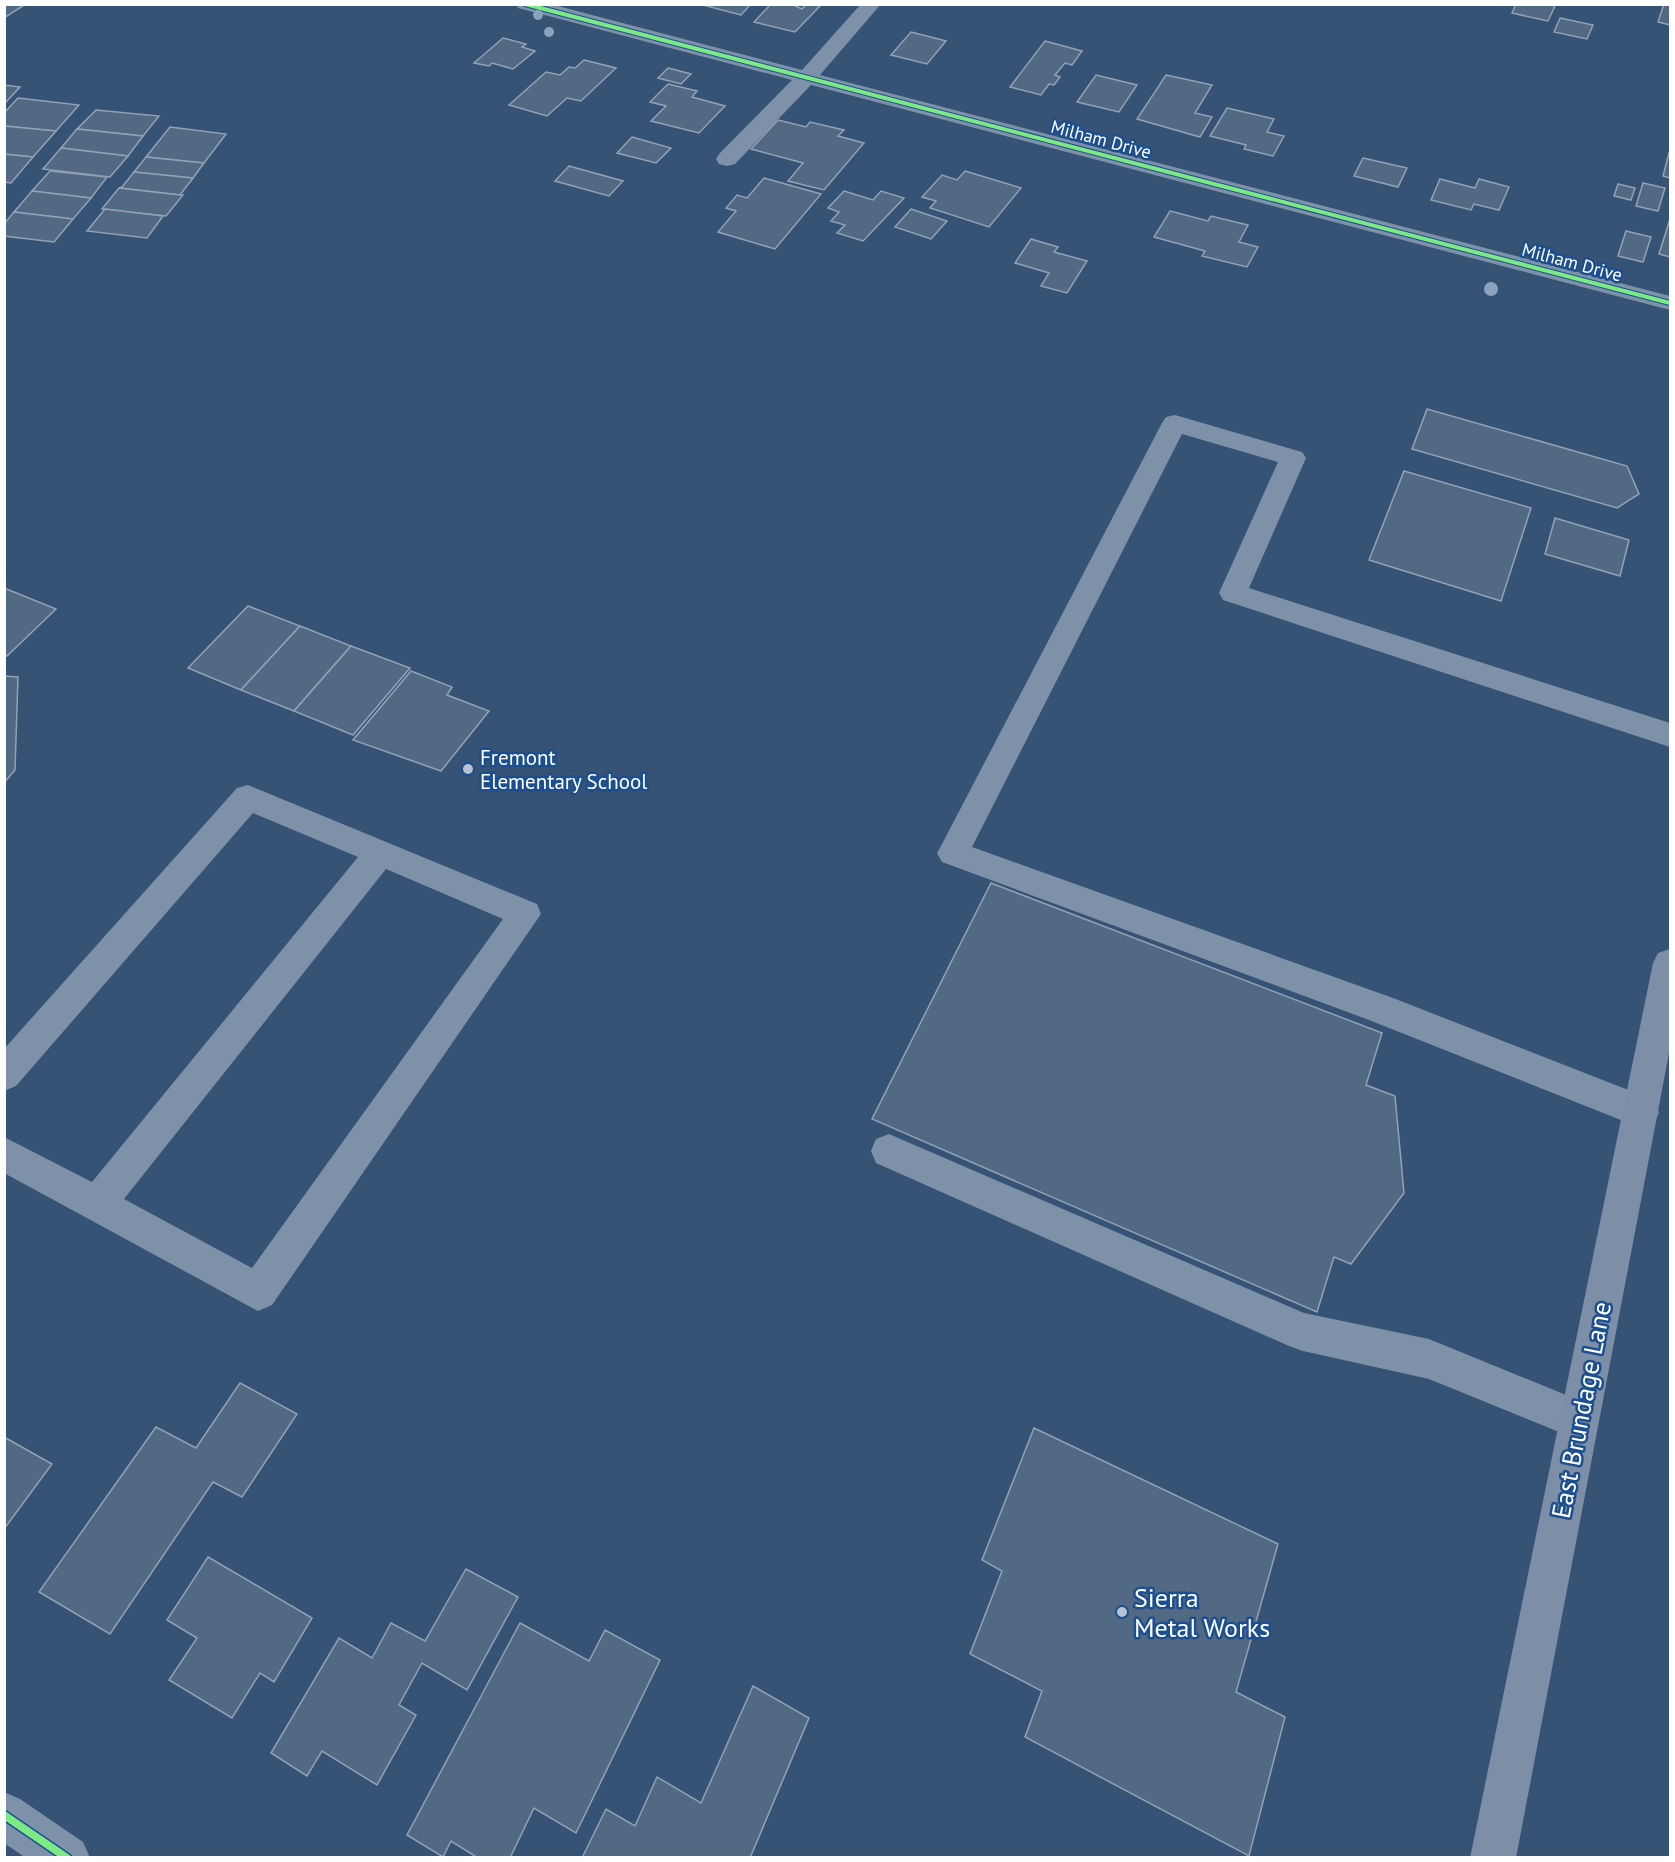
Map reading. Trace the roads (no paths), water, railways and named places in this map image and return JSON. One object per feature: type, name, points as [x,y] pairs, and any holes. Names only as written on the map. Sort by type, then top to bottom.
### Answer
[{"type":"main road","name":"East Brundage Lane","points":[[1494,1857],[1671,963]]},
{"type":"street","name":"Milham Drive","points":[[525,4],[1671,303]]},
{"type":"street","points":[[727,159],[807,78],[872,4]]},
{"type":"street","points":[[1641,1112],[1381,1009],[953,853],[1175,423],[1293,458],[1233,593],[1671,735]]},
{"type":"street","points":[[4,1075],[248,797],[525,914],[258,1292],[4,1154]]},
{"type":"street","points":[[97,1204],[380,853]]},
{"type":"street","points":[[889,1151],[1303,1332],[1429,1359],[1579,1420]]},
{"type":"street","points":[[4,1815],[67,1857]]},
{"type":"place","name":"Fremont Elementary School","points":[[468,769]]},
{"type":"place","name":"Sierra Metal Works","points":[[1122,1612]]}]
